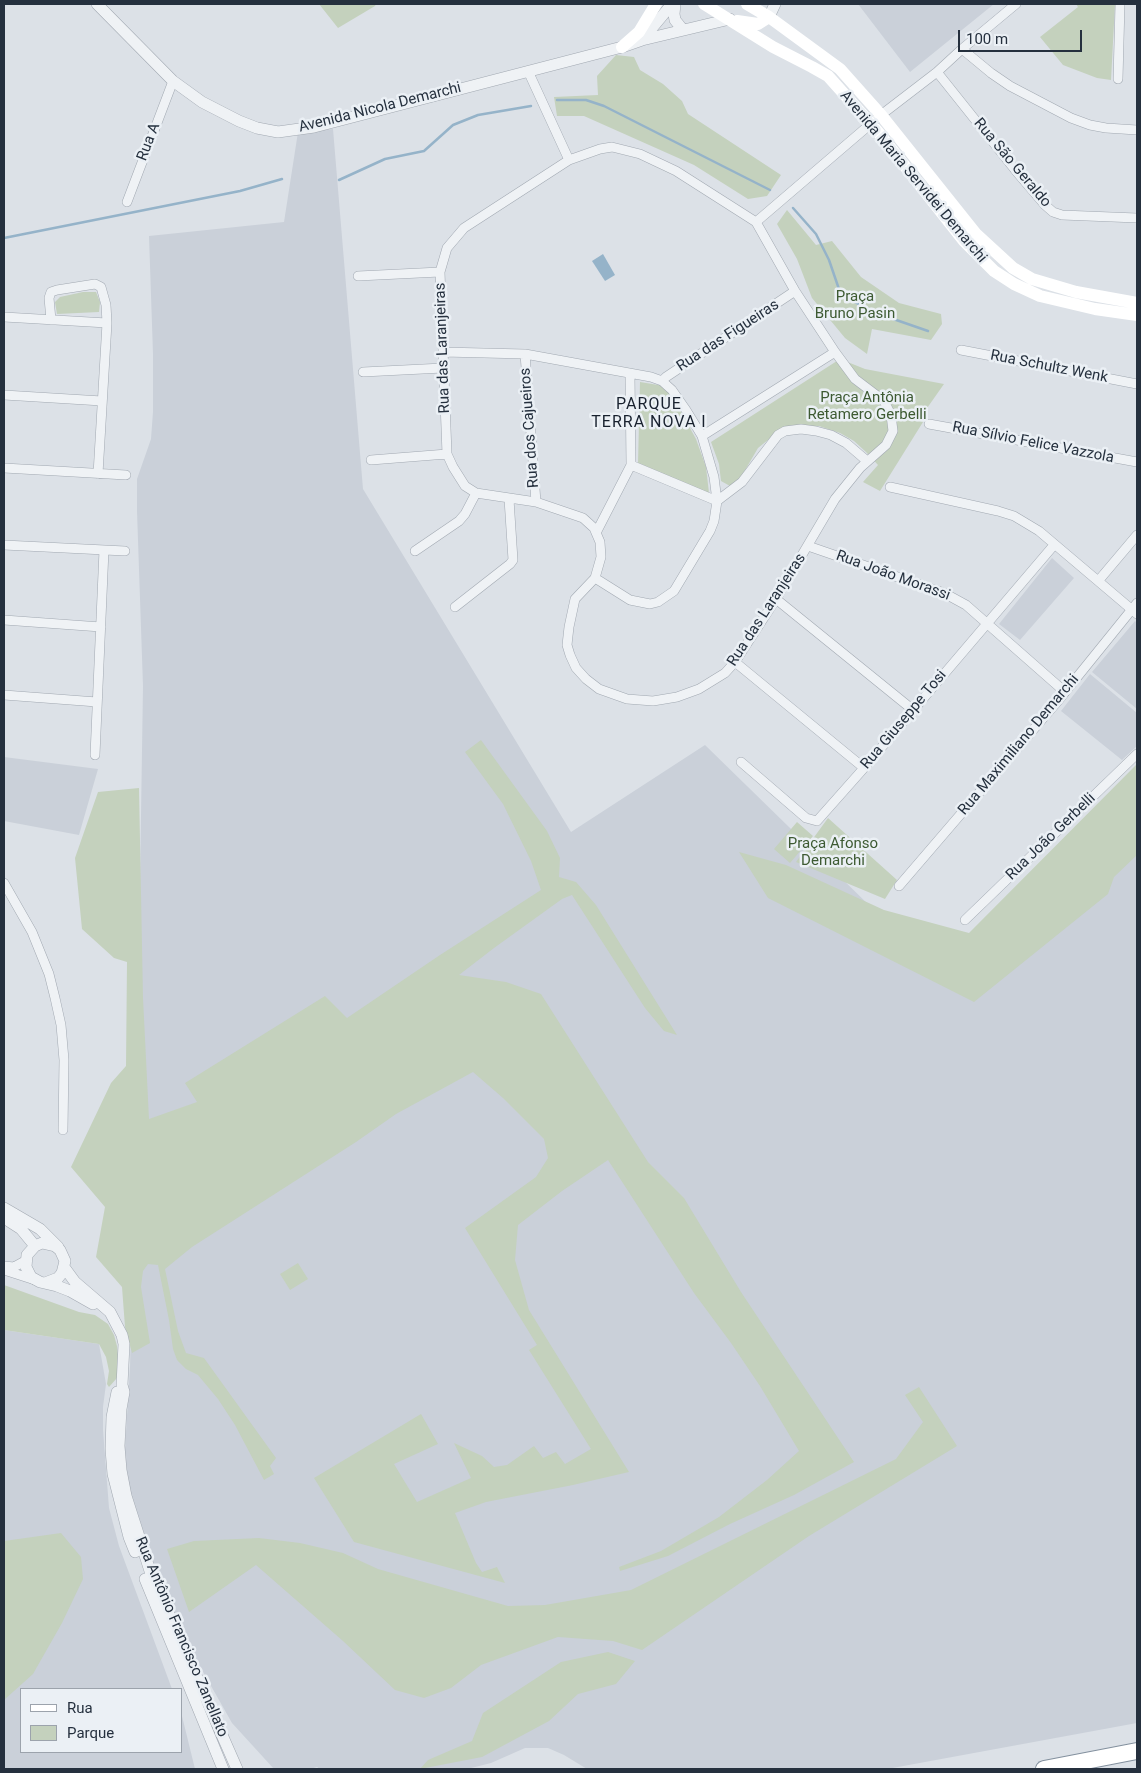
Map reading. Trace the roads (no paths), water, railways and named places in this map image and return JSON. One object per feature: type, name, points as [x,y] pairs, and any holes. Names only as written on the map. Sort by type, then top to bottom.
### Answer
[{"type":"highway","points":[[1044,1769],[1137,1751]]},
{"type":"main road","points":[[622,47],[639,32],[656,4]]},
{"type":"main road","name":"Avenida Maria Servidei Demarchi","points":[[704,4],[773,47],[828,76],[871,124],[964,241],[994,270],[1014,284],[1040,296],[1095,309],[1137,315]]},
{"type":"main road","name":"Avenida Maria Servidei Demarchi","points":[[748,4],[769,17],[840,69],[881,115],[967,224],[985,244],[1013,268],[1032,279],[1076,292],[1137,303]]},
{"type":"main road","points":[[730,19],[758,24],[769,17]]},
{"type":"street","name":"Avenida Nicola Demarchi","points":[[97,4],[172,81],[202,102],[239,121],[257,128],[278,132],[314,126],[622,47],[642,40],[730,19]]},
{"type":"street","points":[[673,4],[675,20],[683,30]]},
{"type":"street","points":[[642,40],[673,4]]},
{"type":"street","points":[[769,17],[775,4]]},
{"type":"street","points":[[756,222],[881,115],[937,72],[1016,4]]},
{"type":"street","points":[[1118,79],[1120,4]]},
{"type":"street","points":[[962,49],[1010,86],[1071,118],[1090,125],[1106,128],[1137,130]]},
{"type":"street","points":[[528,70],[569,160]]},
{"type":"street","name":"Rua São Geraldo","points":[[937,72],[1016,171],[1052,212],[1062,215],[1137,218]]},
{"type":"street","name":"Rua A","points":[[127,202],[172,81]]},
{"type":"street","name":"Rua das Laranjeiras","points":[[476,493],[465,486],[447,454],[443,368],[440,272],[447,248],[464,228],[569,160],[600,149],[612,147],[640,154],[676,171],[756,222],[795,291],[855,380],[884,401],[891,415],[893,431],[886,445],[867,461],[835,499],[776,599],[735,662],[725,673],[699,689],[676,697],[653,701],[627,699],[599,689],[586,679],[576,668],[567,645],[571,613],[575,599],[595,578]]},
{"type":"street","points":[[358,276],[440,272]]},
{"type":"street","points":[[51,320],[49,298],[51,292],[95,284],[101,287],[106,305],[107,323],[98,474]]},
{"type":"street","name":"Rua das Figueiras","points":[[662,381],[666,376],[795,291]]},
{"type":"street","points":[[4,317],[107,323]]},
{"type":"street","name":"Rua Schultz Wenk","points":[[961,350],[1137,384]]},
{"type":"street","points":[[415,551],[447,531],[459,521],[476,493],[536,502],[583,518],[594,528],[600,542],[601,557],[595,578],[630,600],[650,604],[666,598],[682,580],[710,531],[718,501],[714,478],[702,436],[672,390],[662,381],[651,377],[525,354],[443,352]]},
{"type":"street","points":[[702,436],[835,352]]},
{"type":"street","name":"Rua dos Cajueiros","points":[[525,354],[536,502]]},
{"type":"street","points":[[363,372],[443,368]]},
{"type":"street","points":[[596,533],[631,465],[630,374]]},
{"type":"street","points":[[4,394],[102,401]]},
{"type":"street","name":"Rua Sílvio Felice Vazzola","points":[[929,424],[1137,462]]},
{"type":"street","points":[[718,501],[742,482],[778,435],[785,431],[809,430],[831,435],[846,443],[867,461]]},
{"type":"street","points":[[371,460],[447,454]]},
{"type":"street","points":[[631,465],[718,501]]},
{"type":"street","points":[[4,468],[126,475]]},
{"type":"street","points":[[890,487],[998,511],[1027,524],[1039,531],[1054,545],[1136,609]]},
{"type":"street","points":[[455,607],[513,560],[509,499]]},
{"type":"street","points":[[1098,580],[1137,535]]},
{"type":"street","points":[[4,545],[125,551]]},
{"type":"street","name":"Rua Giuseppe Tosi","points":[[742,762],[806,818],[813,821],[819,818],[1054,545]]},
{"type":"street","name":"Rua João Morassi","points":[[808,546],[944,593],[966,605],[1065,692]]},
{"type":"street","points":[[95,755],[104,550]]},
{"type":"street","points":[[776,599],[913,710]]},
{"type":"street","name":"Rua Maximiliano Demarchi","points":[[899,886],[1136,609]]},
{"type":"street","points":[[4,620],[100,627]]},
{"type":"street","points":[[735,662],[864,768]]},
{"type":"street","points":[[4,695],[97,702]]},
{"type":"street","name":"Rua João Gerbelli","points":[[965,920],[1137,754]]},
{"type":"street","points":[[4,883],[32,932],[49,974],[55,998],[61,1024],[64,1060],[63,1130]]},
{"type":"street","points":[[4,1208],[48,1235],[60,1250],[65,1261],[58,1278],[40,1281],[28,1272],[25,1262],[27,1255],[35,1246],[42,1243],[49,1243],[60,1250]]},
{"type":"street","points":[[4,1218],[21,1230],[35,1246]]},
{"type":"street","points":[[4,1268],[25,1262]]},
{"type":"street","name":"Rua Antônio Francisco Zanellato","points":[[64,1267],[75,1282],[110,1312],[124,1344],[122,1385],[124,1392],[119,1446],[126,1496],[150,1571],[237,1769]]},
{"type":"street","points":[[4,1268],[70,1291],[110,1312]]},
{"type":"street","name":"Rua Antônio Francisco Zanellato","points":[[122,1385],[117,1391],[112,1417],[111,1449],[116,1490],[129,1537],[159,1617],[223,1769]]},
{"type":"water","points":[[603,254],[615,275],[605,281],[592,261]]},
{"type":"waterway","points":[[557,100],[586,100],[604,106],[770,190]]},
{"type":"waterway","points":[[339,180],[385,159],[424,151],[453,125],[478,115],[531,106]]},
{"type":"waterway","points":[[4,238],[240,191],[282,179]]},
{"type":"waterway","points":[[793,208],[816,234],[829,260],[841,295],[876,313],[928,331]]},
{"type":"district","name":"PARQUE TERRA NOVA I","points":[[649,414]]},
{"type":"park label","name":"Praça Bruno Pasin","points":[[855,306]]},
{"type":"park label","name":"Praça Antônia Retamero Gerbelli","points":[[867,406]]},
{"type":"park label","name":"Praça Afonso Demarchi","points":[[833,852]]}]
